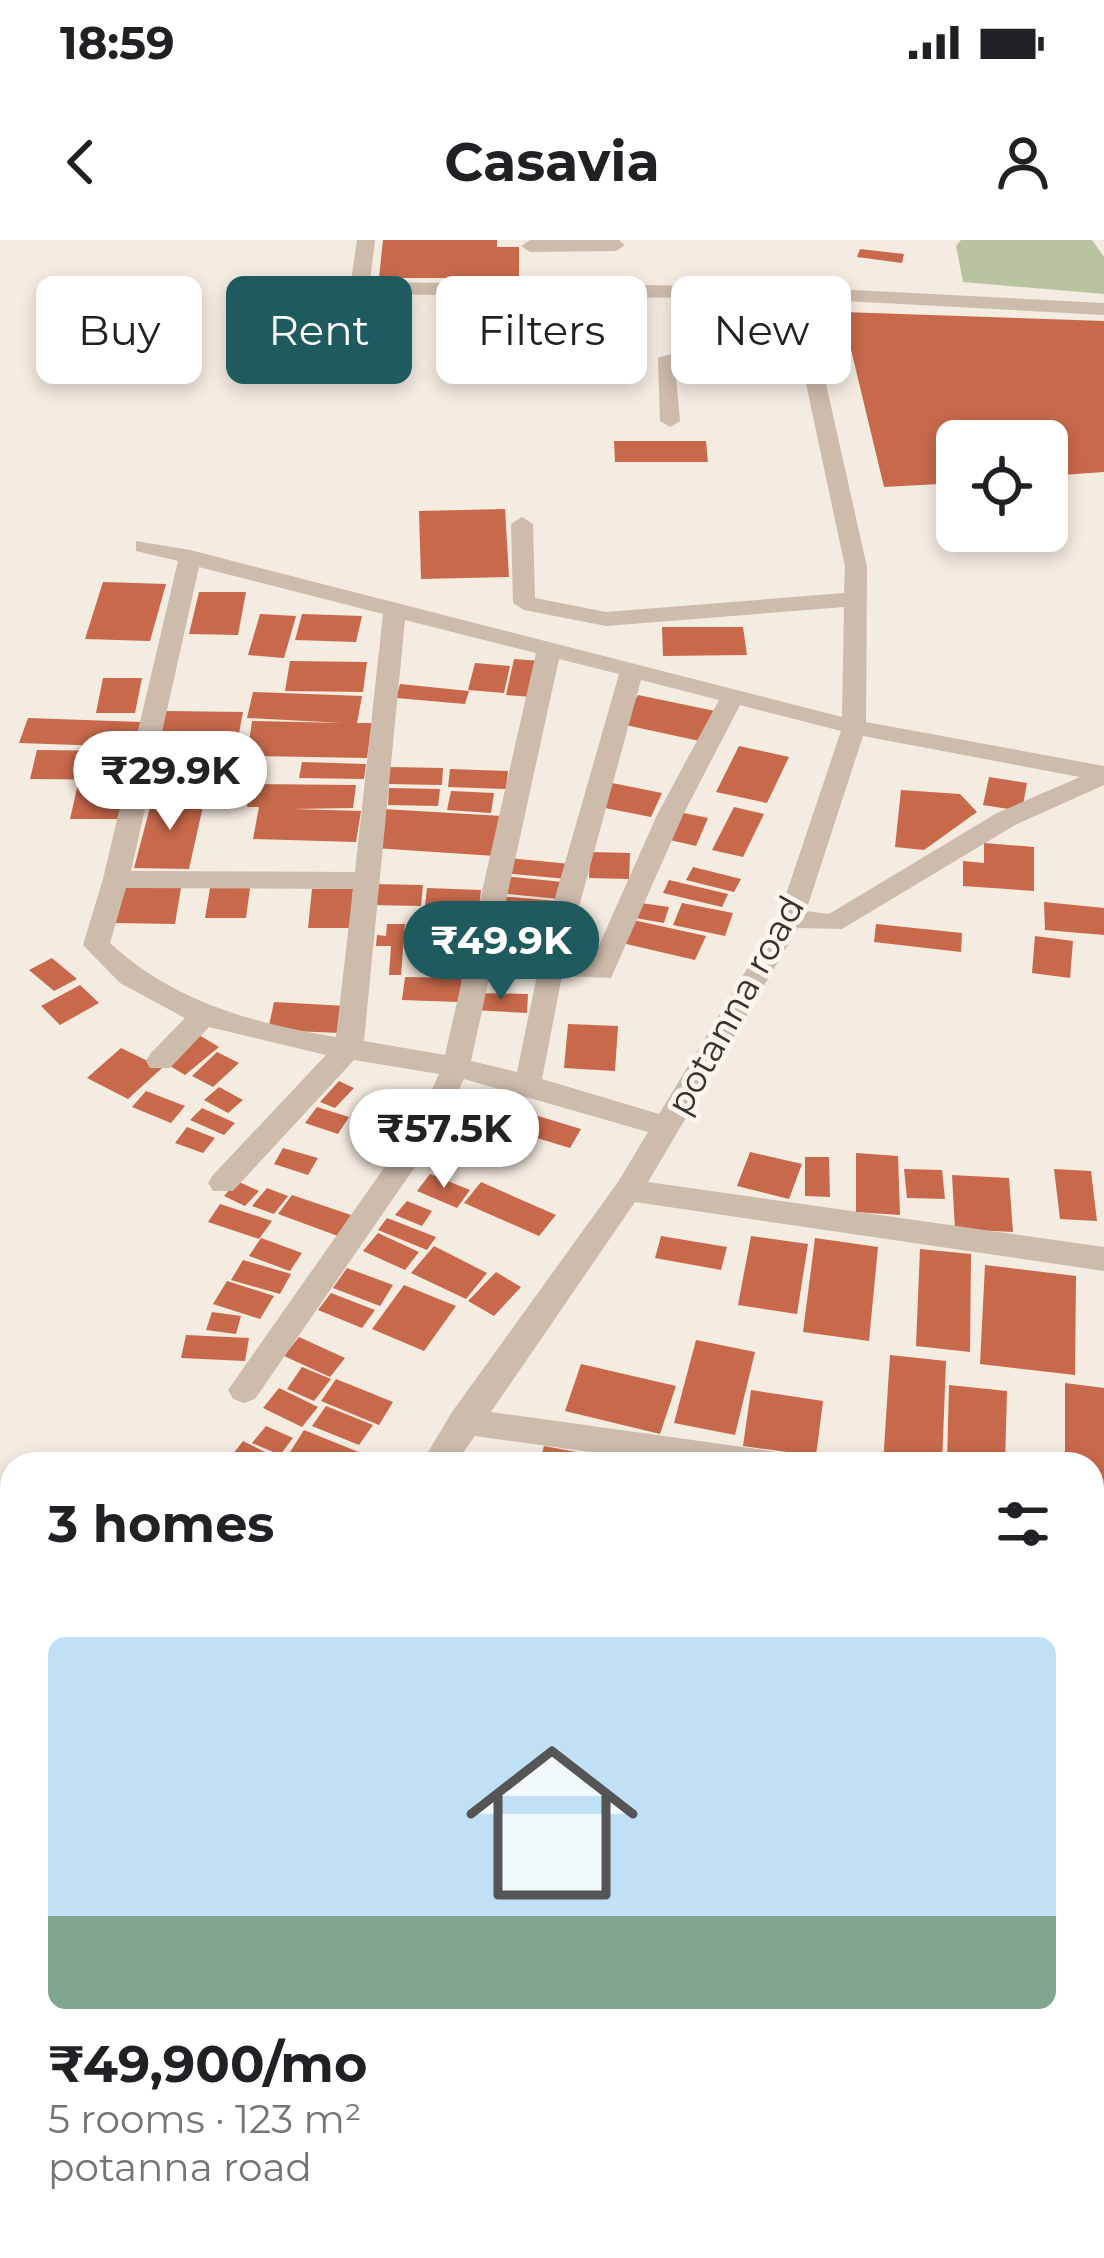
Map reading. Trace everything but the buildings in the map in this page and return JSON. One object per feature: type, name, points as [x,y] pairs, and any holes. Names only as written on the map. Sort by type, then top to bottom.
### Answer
[{"type":"street","points":[[366,240],[360,288],[436,289]]},
{"type":"street","points":[[530,246],[616,243],[615,276]]},
{"type":"street","points":[[851,307],[1104,309]]},
{"type":"street","points":[[670,421],[664,362],[671,359]]},
{"type":"street","name":"potanna road","points":[[444,1452],[628,1190],[791,918],[854,727],[856,567],[816,384]]},
{"type":"street","points":[[522,524],[524,603],[606,620],[857,598]]},
{"type":"street","points":[[144,546],[732,698],[854,727],[1104,775]]},
{"type":"street","points":[[190,557],[116,879],[96,945],[118,971],[204,1015],[456,1067],[668,1127]]},
{"type":"street","points":[[224,1183],[349,1048],[395,609]]},
{"type":"street","points":[[244,1390],[429,1125],[456,1067],[549,649]]},
{"type":"street","points":[[526,1085],[536,1060],[550,966],[588,808],[631,673]]},
{"type":"street","points":[[550,966],[601,971],[671,812],[732,698]]},
{"type":"street","points":[[791,918],[833,923],[1006,819],[1104,775]]},
{"type":"street","points":[[116,879],[366,881]]},
{"type":"street","points":[[160,1061],[204,1015]]},
{"type":"street","points":[[628,1190],[1104,1259]]},
{"type":"street","points":[[463,1421],[685,1452]]},
{"type":"green space","points":[[961,240],[1092,240],[1104,257],[1104,294],[963,282],[956,246]]}]
